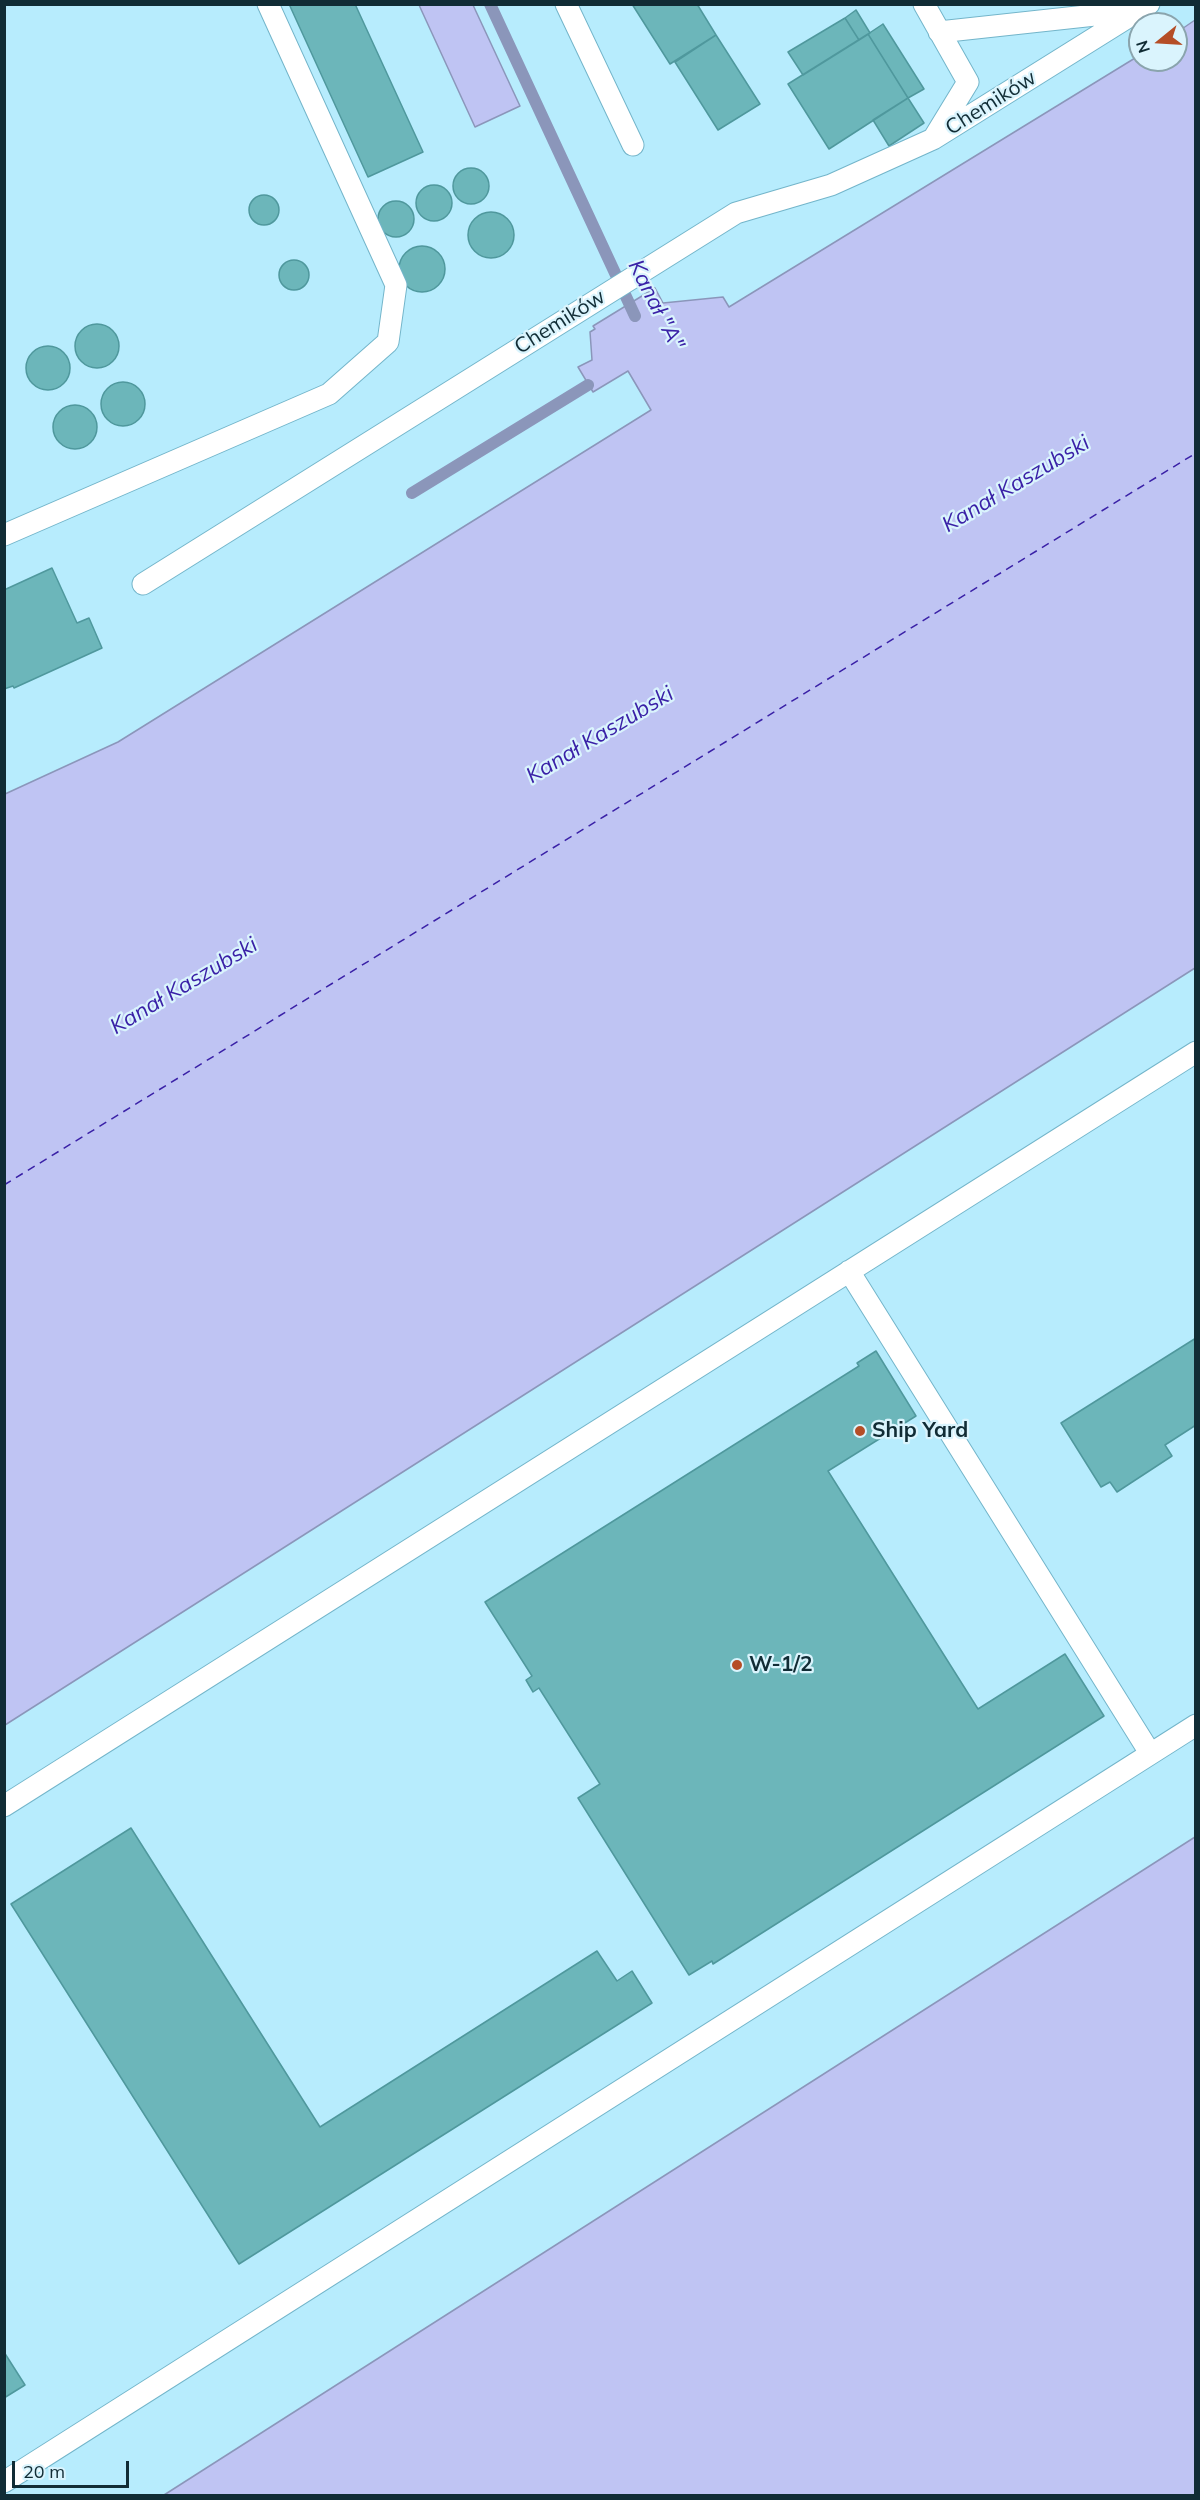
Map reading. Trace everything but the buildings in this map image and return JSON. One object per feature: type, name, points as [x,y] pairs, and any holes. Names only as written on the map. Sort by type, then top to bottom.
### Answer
[{"type":"lane","points":[[4,535],[329,394],[388,342],[396,285],[268,4]]},
{"type":"lane","points":[[566,4],[633,145]]},
{"type":"lane","points":[[924,4],[968,82],[933,139]]},
{"type":"lane","points":[[939,32],[1144,8]]},
{"type":"lane","name":"Chemików","points":[[143,584],[736,213],[831,185],[933,139],[1144,8]]},
{"type":"lane","points":[[4,1806],[1196,1052]]},
{"type":"lane","points":[[849,1271],[1150,1753]]},
{"type":"lane","points":[[4,2482],[1196,1725]]},
{"type":"water","points":[[419,5],[473,5],[520,106],[475,127]]},
{"type":"water","name":"Kanał Kaszubski","points":[[1195,20],[1195,968],[5,1725],[5,794],[118,742],[651,410],[628,371],[593,392],[578,367],[592,360],[590,332],[595,329],[593,326],[655,288],[663,303],[723,297],[729,307],[1128,62],[1128,72],[1188,72],[1188,25]]},
{"type":"water","points":[[1195,1837],[1195,2495],[164,2495]]},
{"type":"waterway","name":"Kanał \"A\"","points":[[490,4],[635,316]]},
{"type":"waterway","points":[[412,493],[588,385]]},
{"type":"ferry route","points":[[4,1185],[1196,453]]},
{"type":"place","name":"Ship Yard","points":[[860,1431]]},
{"type":"place","name":"W-1/2","points":[[737,1665]]}]
